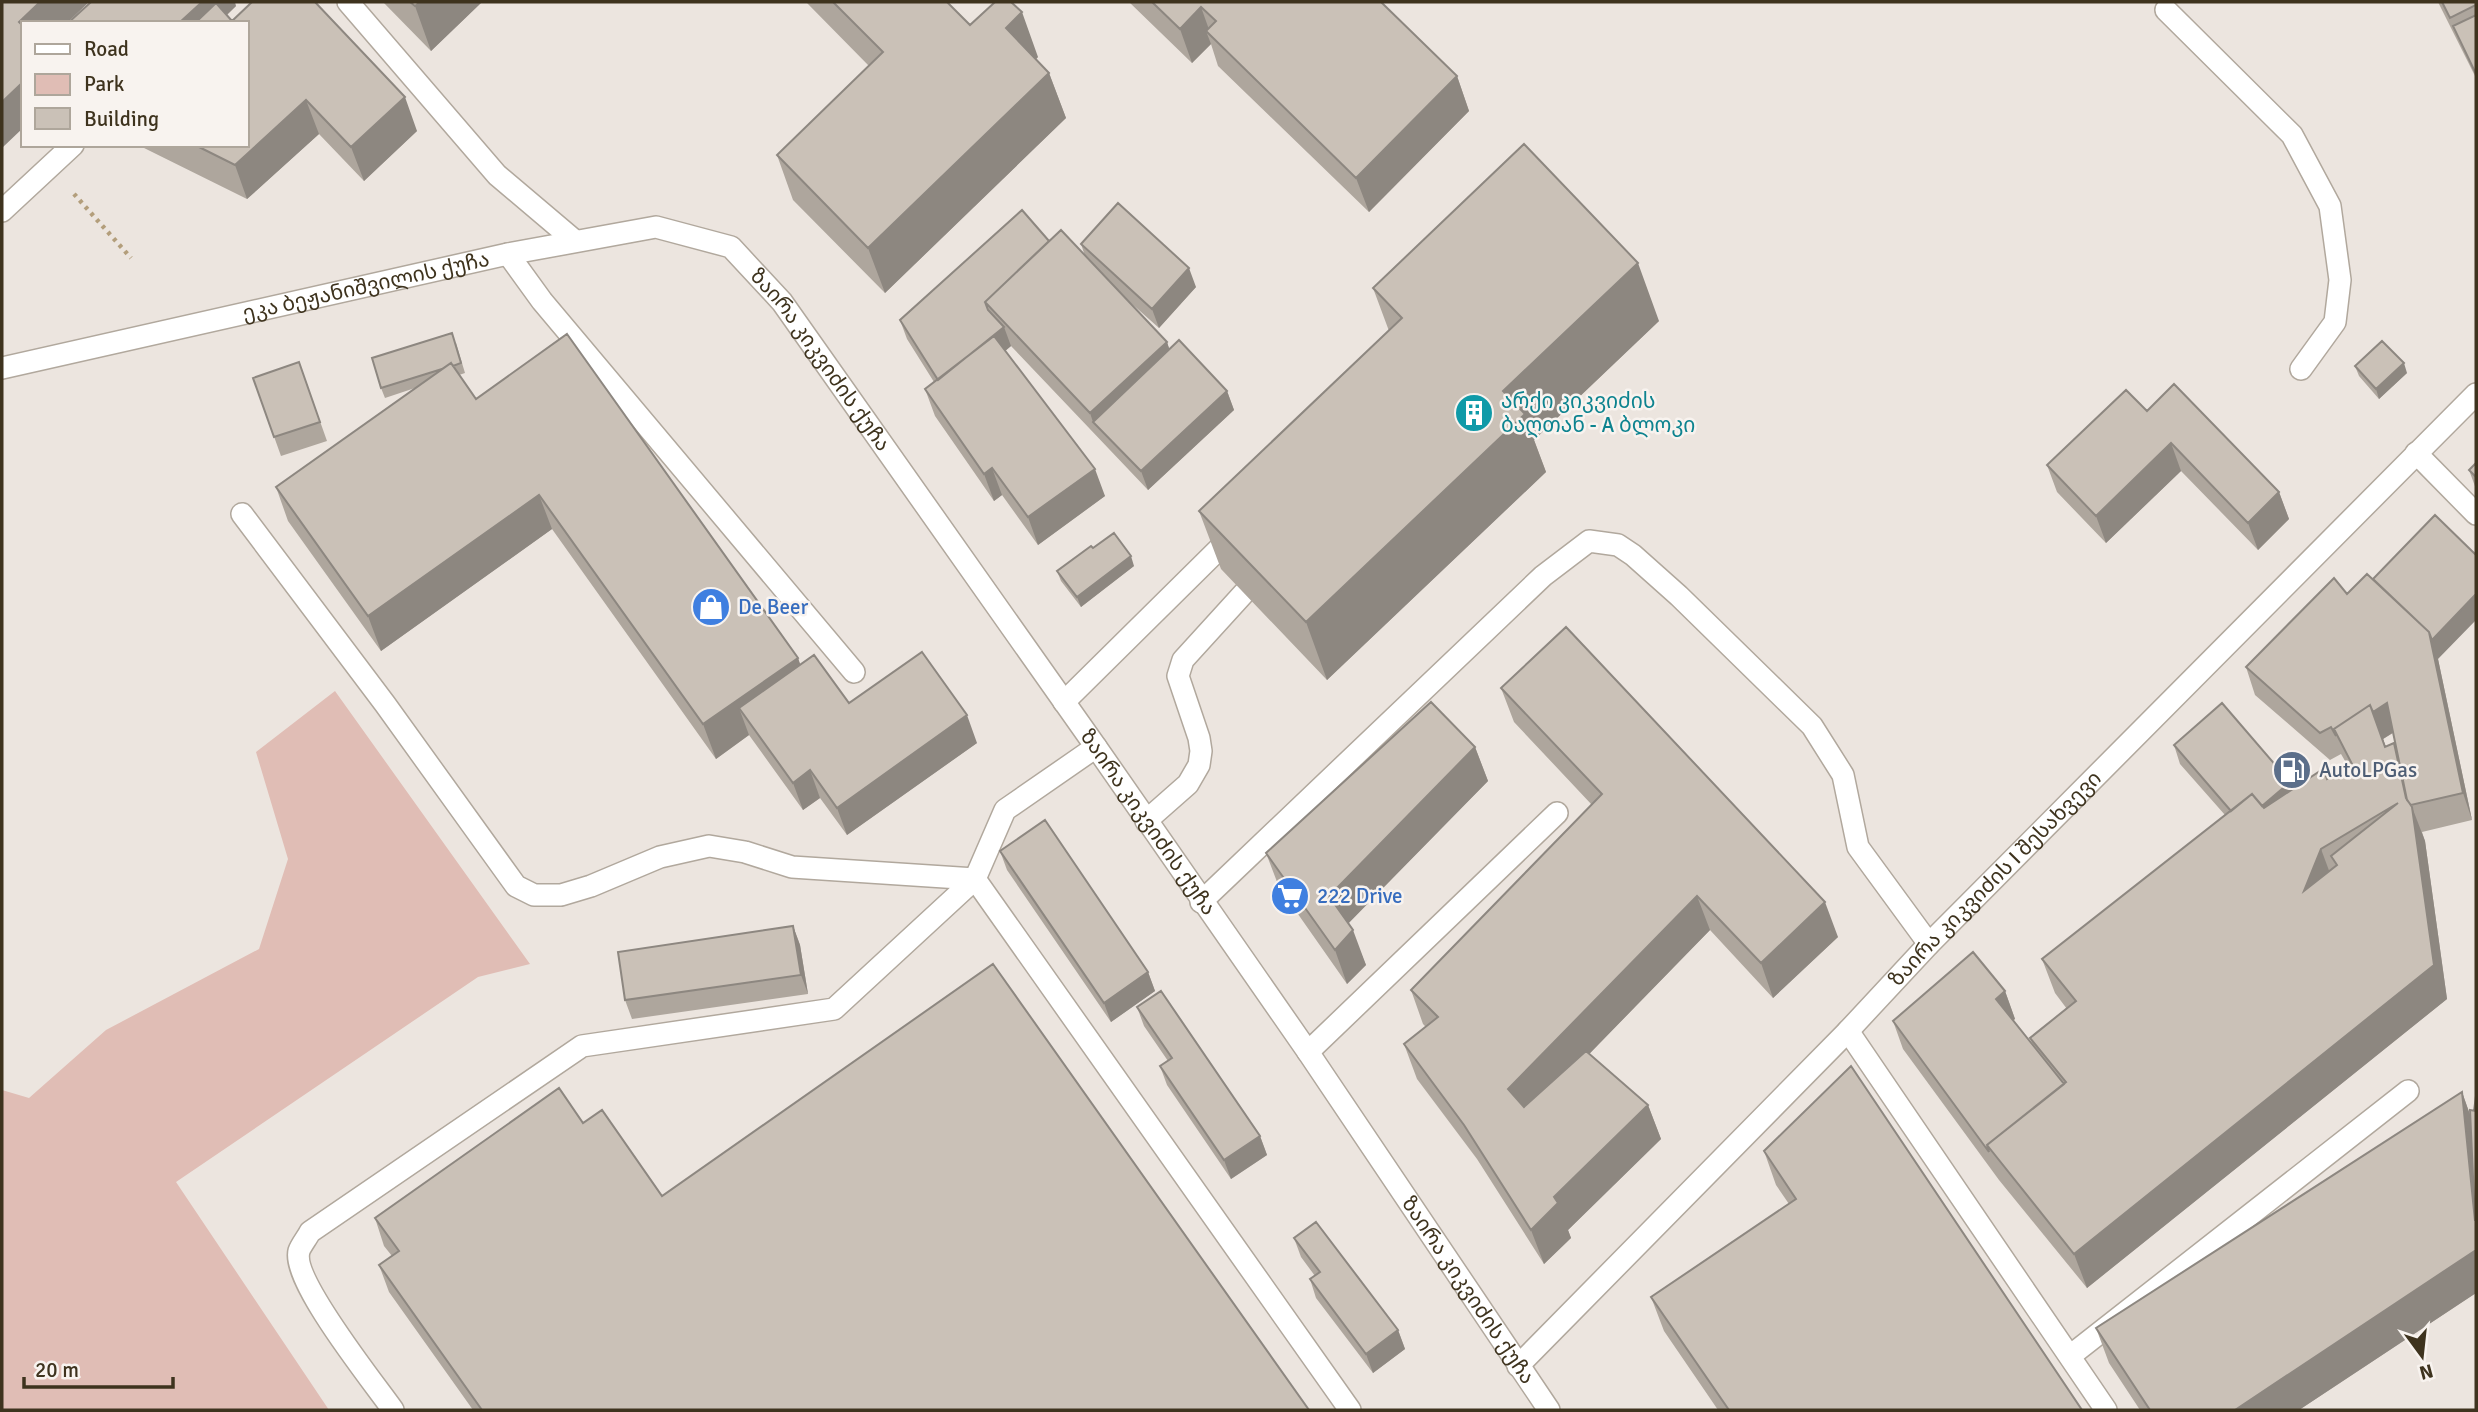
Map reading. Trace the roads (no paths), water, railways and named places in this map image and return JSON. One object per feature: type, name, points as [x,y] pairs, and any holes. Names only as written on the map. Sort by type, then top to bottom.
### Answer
[{"type":"street","points":[[348,2],[496,175],[575,242]]},
{"type":"street","points":[[2166,10],[2292,135],[2330,206],[2340,280],[2335,322],[2301,369]]},
{"type":"street","points":[[2,211],[72,147]]},
{"type":"street","name":"ეკა ბეჟანიშვილის ქუჩა","points":[[2,368],[508,254],[656,228],[731,247]]},
{"type":"street","name":"ზაირა კიკვიძის ქუჩა","points":[[731,247],[782,302],[1096,747],[1201,902],[1308,1052],[1549,1410]]},
{"type":"street","points":[[508,254],[542,301],[854,672]]},
{"type":"street","name":"ზაირა კიკვიძის I შესახვევი","points":[[1518,1366],[1848,1031],[1929,944],[2129,746],[2476,394]]},
{"type":"street","points":[[2416,453],[2476,514]]},
{"type":"street","points":[[242,514],[385,704],[516,886],[534,895],[561,895],[660,858],[709,846],[745,852],[792,867],[975,879]]},
{"type":"street","points":[[1064,702],[1247,522]]},
{"type":"street","points":[[1201,902],[1543,576],[1589,541],[1618,545],[1633,555],[1679,596],[1812,726],[1843,775],[1858,847],[1929,944]]},
{"type":"street","points":[[1146,821],[1188,784],[1199,765],[1199,738],[1178,676],[1183,660],[1244,593]]},
{"type":"street","points":[[393,1410],[312,1294],[300,1270],[299,1252],[310,1232],[582,1046],[834,1009],[975,879],[1006,810],[1096,747]]},
{"type":"street","points":[[1308,1052],[1557,813]]},
{"type":"street","points":[[975,879],[1350,1410]]},
{"type":"street","points":[[1848,1031],[2106,1410]]},
{"type":"street","points":[[2070,1356],[2408,1091]]},
{"type":"place","name":"არქი კიკვიძის ბაღთან - A ბლოკი","points":[[1474,413]]},
{"type":"place","name":"De Beer","points":[[711,607]]},
{"type":"place","name":"AutoLPGas","points":[[2292,770]]},
{"type":"place","name":"222 Drive","points":[[1290,896]]}]
